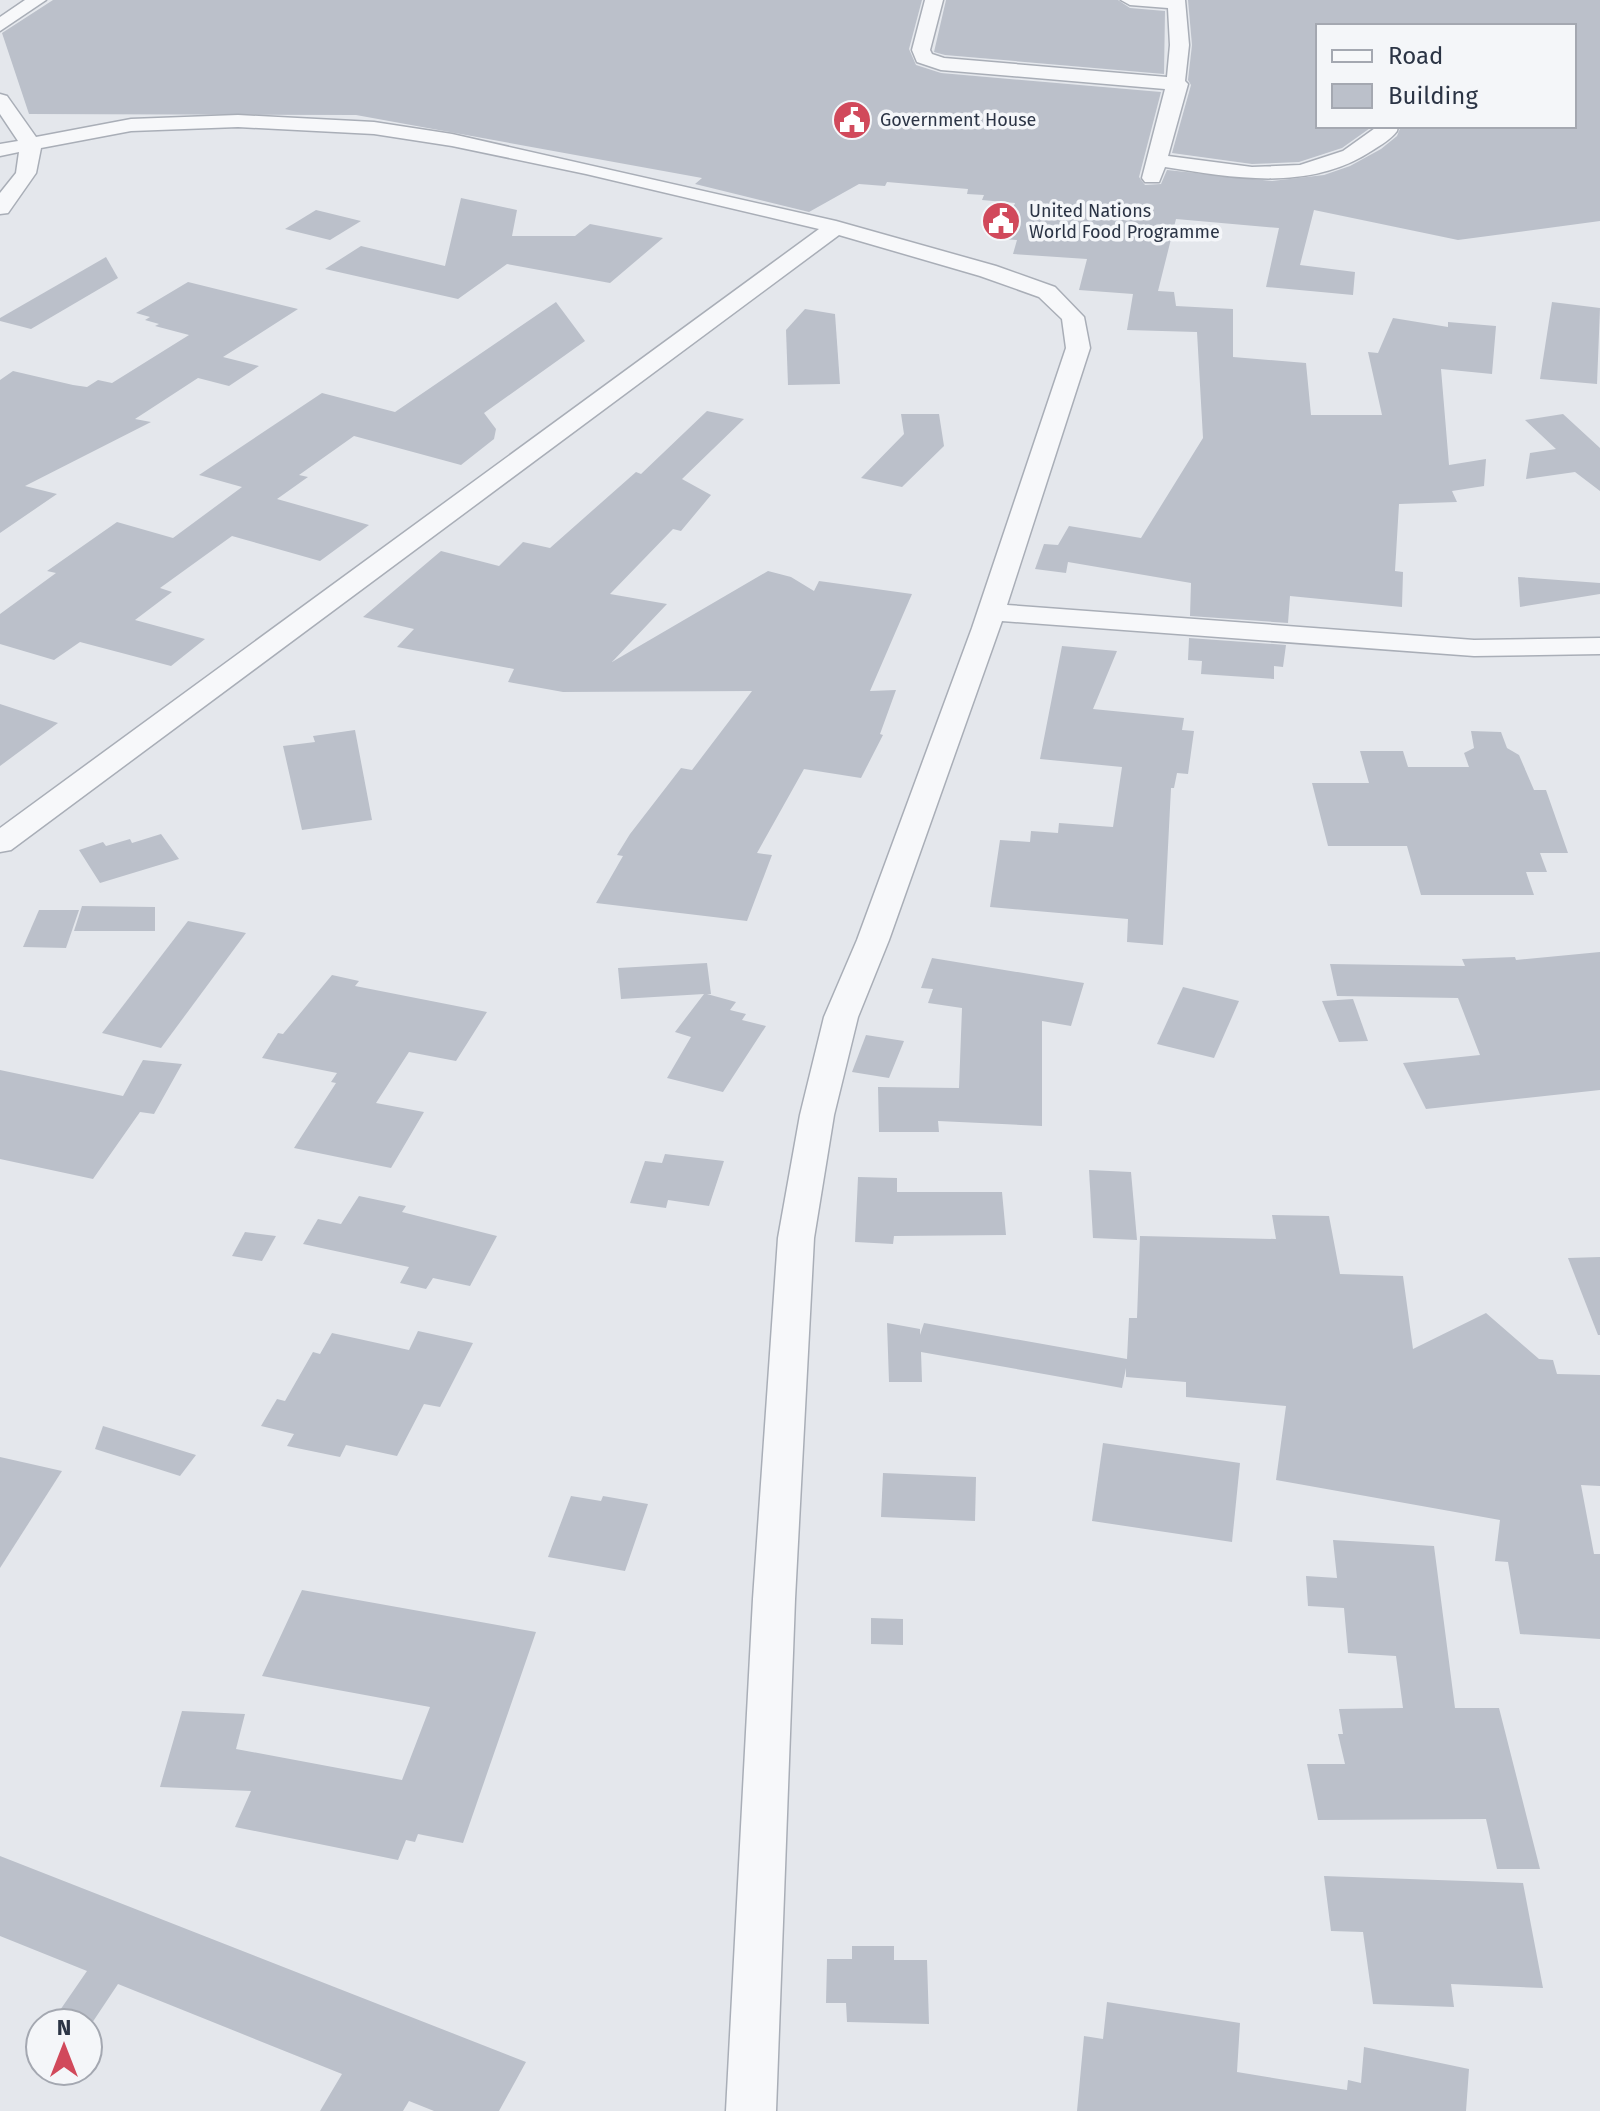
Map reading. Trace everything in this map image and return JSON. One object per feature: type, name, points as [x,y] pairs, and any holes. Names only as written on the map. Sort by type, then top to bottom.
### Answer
[{"type":"street","points":[[0,25],[37,0]]},
{"type":"street","points":[[934,0],[921,50],[924,58],[941,64],[1178,84]]},
{"type":"street","points":[[1130,0],[1176,2],[1180,51],[1178,84],[1168,110],[1154,169],[1299,173],[1345,159],[1388,128]]},
{"type":"street","points":[[0,100],[31,145],[26,173],[0,208]]},
{"type":"street","points":[[0,150],[131,125],[238,121],[374,128],[452,140],[836,227],[988,271],[1047,292],[1073,317],[1078,348],[991,612],[873,940],[841,1017],[817,1115],[796,1238],[774,1599],[751,2111]]},
{"type":"street","points":[[0,843],[836,227]]},
{"type":"street","points":[[991,612],[1474,648],[1600,646]]},
{"type":"building","name":"Government House","points":[[53,0],[922,0],[909,49],[916,65],[941,73],[1161,92],[1139,177],[1145,185],[1161,184],[1167,170],[1272,181],[1324,175],[1350,166],[1381,149],[1397,136],[1400,128],[1576,128],[1576,24],[1316,24],[1316,128],[1370,128],[1342,148],[1299,162],[1252,164],[1172,153],[1191,85],[1188,80],[1192,45],[1188,0],[1600,0],[1600,221],[1458,240],[1314,210],[1300,265],[1355,272],[1353,295],[1266,287],[1279,228],[1176,219],[1158,291],[1174,292],[1176,306],[1233,309],[1233,357],[1306,363],[1311,415],[1382,415],[1368,352],[1378,353],[1393,318],[1448,327],[1448,322],[1496,326],[1492,374],[1441,369],[1449,465],[1486,459],[1484,486],[1452,491],[1457,502],[1399,504],[1395,571],[1403,572],[1402,607],[1290,596],[1288,623],[1190,616],[1191,583],[1068,562],[1066,573],[1035,569],[1044,544],[1058,545],[1069,526],[1141,538],[1203,438],[1197,332],[1127,330],[1133,294],[1079,290],[1087,259],[1013,254],[1017,240],[1002,239],[1015,203],[982,200],[984,195],[967,194],[968,189],[887,182],[885,186],[859,184],[809,212],[695,184],[702,178],[356,115],[29,114],[2,33]]},
{"type":"building","points":[[946,0],[1118,0],[1130,8],[1165,11],[1164,74],[934,52]]},
{"type":"building","points":[[461,198],[517,210],[512,236],[575,236],[590,224],[663,238],[610,283],[507,264],[458,299],[325,269],[361,246],[445,266]]},
{"type":"building","points":[[316,210],[361,221],[330,240],[285,229]]},
{"type":"building","points":[[106,257],[118,278],[31,329],[0,321],[0,318]]},
{"type":"building","points":[[188,282],[298,309],[223,357],[259,366],[229,386],[198,378],[135,419],[151,422],[25,486],[57,494],[0,533],[0,380],[13,371],[87,387],[98,380],[112,383],[189,335],[155,326],[159,324],[145,320],[150,317],[136,313]]},
{"type":"building","points":[[556,302],[585,341],[484,413],[496,429],[494,439],[461,465],[354,436],[299,475],[308,477],[277,499],[369,525],[320,561],[232,536],[160,588],[172,592],[135,620],[205,639],[171,666],[80,642],[54,660],[0,644],[0,614],[56,573],[47,571],[117,522],[173,538],[242,487],[199,475],[322,393],[395,412]]},
{"type":"building","points":[[1552,302],[1600,308],[1597,384],[1540,379]]},
{"type":"building","points":[[805,309],[835,314],[840,384],[788,385],[786,330]]},
{"type":"building","points":[[707,411],[744,419],[682,479],[711,495],[681,531],[673,529],[610,594],[667,604],[612,662],[768,571],[791,577],[814,591],[819,581],[912,594],[870,691],[896,690],[880,734],[883,735],[861,778],[804,769],[757,853],[772,855],[747,921],[596,903],[623,856],[617,855],[630,834],[681,768],[692,770],[752,691],[563,692],[508,682],[514,669],[397,647],[414,629],[363,617],[441,551],[499,566],[523,542],[550,548],[636,472],[641,474]]},
{"type":"building","points":[[901,414],[939,414],[944,446],[902,487],[861,478],[904,434]]},
{"type":"building","points":[[1563,414],[1600,448],[1600,491],[1575,472],[1526,479],[1530,453],[1556,449],[1525,420]]},
{"type":"building","points":[[1518,577],[1600,583],[1600,594],[1520,607]]},
{"type":"building","points":[[1189,638],[1286,645],[1283,667],[1274,666],[1274,679],[1201,674],[1202,661],[1188,660]]},
{"type":"building","points":[[1062,646],[1117,651],[1093,709],[1184,718],[1182,730],[1194,731],[1188,774],[1177,773],[1174,788],[1171,788],[1163,945],[1127,942],[1128,919],[990,907],[1000,840],[1030,842],[1031,831],[1058,833],[1059,823],[1113,827],[1122,767],[1040,759]]},
{"type":"building","points":[[0,704],[58,723],[0,766]]},
{"type":"building","points":[[355,730],[372,820],[302,830],[283,746],[315,742],[313,736]]},
{"type":"building","points":[[1471,731],[1501,732],[1507,748],[1519,755],[1534,790],[1546,790],[1568,853],[1540,853],[1547,872],[1526,872],[1534,895],[1421,895],[1407,846],[1328,846],[1312,783],[1369,783],[1360,751],[1403,751],[1408,767],[1469,767],[1464,753],[1474,748]]},
{"type":"building","points":[[161,834],[179,859],[100,883],[79,850],[103,842],[106,846],[130,839],[132,843]]},
{"type":"building","points":[[82,906],[155,907],[155,931],[74,931]]},
{"type":"building","points":[[39,910],[79,910],[66,948],[23,947]]},
{"type":"building","points":[[188,921],[246,933],[161,1048],[102,1033]]},
{"type":"building","points":[[1600,952],[1600,1090],[1426,1109],[1403,1063],[1480,1055],[1458,998],[1337,996],[1330,964],[1465,966],[1462,959],[1515,957],[1516,960]]},
{"type":"building","points":[[932,958],[1084,983],[1071,1026],[1042,1021],[1042,1126],[938,1121],[939,1132],[879,1132],[878,1087],[959,1088],[962,1008],[928,1003],[933,989],[921,988]]},
{"type":"building","points":[[707,963],[711,994],[707,994],[736,1002],[730,1010],[746,1014],[742,1020],[766,1026],[723,1092],[667,1078],[691,1037],[675,1032],[704,994],[621,999],[618,968]]},
{"type":"building","points":[[332,975],[359,981],[355,986],[487,1012],[456,1061],[409,1052],[376,1103],[424,1112],[391,1168],[294,1148],[336,1083],[331,1082],[337,1073],[262,1058],[278,1033],[283,1034]]},
{"type":"building","points":[[1183,987],[1239,1001],[1214,1058],[1157,1044]]},
{"type":"building","points":[[1353,999],[1368,1041],[1339,1042],[1322,1001]]},
{"type":"building","points":[[866,1035],[904,1041],[889,1078],[852,1072]]},
{"type":"building","points":[[143,1060],[182,1064],[154,1114],[140,1112],[93,1179],[0,1159],[0,1070],[123,1096]]},
{"type":"building","points":[[665,1154],[724,1161],[709,1206],[668,1200],[666,1208],[630,1203],[645,1161],[662,1163]]},
{"type":"building","points":[[1089,1170],[1131,1172],[1137,1240],[1093,1238]]},
{"type":"building","points":[[858,1177],[897,1178],[897,1192],[1002,1192],[1006,1235],[894,1236],[893,1244],[855,1242]]},
{"type":"building","points":[[359,1196],[406,1206],[402,1212],[497,1236],[470,1286],[433,1278],[426,1289],[400,1283],[409,1267],[303,1244],[318,1219],[341,1224]]},
{"type":"building","points":[[1272,1215],[1329,1216],[1340,1274],[1403,1276],[1413,1349],[1486,1313],[1539,1359],[1553,1360],[1557,1374],[1600,1375],[1600,1486],[1581,1485],[1594,1554],[1600,1554],[1600,1639],[1520,1634],[1508,1562],[1495,1561],[1500,1520],[1276,1480],[1286,1406],[1186,1397],[1186,1382],[1126,1377],[1126,1368],[1122,1388],[921,1352],[922,1382],[889,1382],[887,1323],[920,1329],[920,1335],[924,1323],[1127,1359],[1129,1318],[1137,1318],[1140,1236],[1276,1239]]},
{"type":"building","points":[[245,1232],[276,1236],[262,1261],[232,1256]]},
{"type":"building","points":[[1600,1257],[1600,1335],[1598,1335],[1568,1258]]},
{"type":"building","points":[[418,1331],[473,1343],[440,1407],[424,1404],[397,1456],[346,1445],[340,1457],[287,1446],[294,1434],[261,1426],[277,1399],[285,1401],[313,1352],[320,1354],[332,1333],[409,1350]]},
{"type":"building","points":[[103,1426],[196,1455],[180,1476],[95,1449]]},
{"type":"building","points":[[1103,1443],[1240,1463],[1232,1542],[1092,1521]]},
{"type":"building","points":[[0,1457],[62,1471],[0,1568]]},
{"type":"building","points":[[883,1473],[976,1477],[975,1521],[881,1517]]},
{"type":"building","points":[[571,1496],[601,1501],[603,1496],[648,1504],[625,1571],[548,1557]]},
{"type":"building","points":[[1333,1540],[1434,1546],[1455,1708],[1499,1708],[1540,1869],[1497,1869],[1486,1819],[1318,1820],[1307,1764],[1345,1764],[1338,1734],[1343,1734],[1339,1709],[1403,1708],[1396,1656],[1348,1653],[1344,1608],[1308,1606],[1306,1576],[1337,1578]]},
{"type":"building","points":[[302,1590],[536,1632],[463,1843],[418,1834],[415,1842],[406,1840],[398,1860],[235,1827],[251,1791],[160,1787],[182,1711],[245,1714],[236,1749],[402,1780],[430,1707],[262,1676]]},
{"type":"building","points":[[871,1618],[903,1619],[903,1645],[871,1644]]},
{"type":"building","points":[[0,1856],[526,2062],[499,2111],[434,2111],[409,2101],[403,2111],[320,2111],[342,2074],[118,1984],[103,2007],[62,2007],[87,1971],[0,1936]]},
{"type":"building","points":[[1324,1876],[1523,1883],[1543,1988],[1451,1984],[1454,2007],[1373,2004],[1363,1932],[1331,1931]]},
{"type":"building","points":[[852,1946],[894,1946],[894,1960],[927,1960],[929,2024],[847,2022],[846,2003],[826,2003],[827,1959],[852,1959]]},
{"type":"building","points":[[1107,2002],[1240,2023],[1237,2072],[1347,2090],[1348,2080],[1361,2083],[1364,2047],[1469,2069],[1466,2111],[1077,2111],[1084,2036],[1103,2039]]},
{"type":"place","name":"Government House","points":[[852,120]]},
{"type":"place","name":"United Nations World Food Programme","points":[[1001,221]]}]
